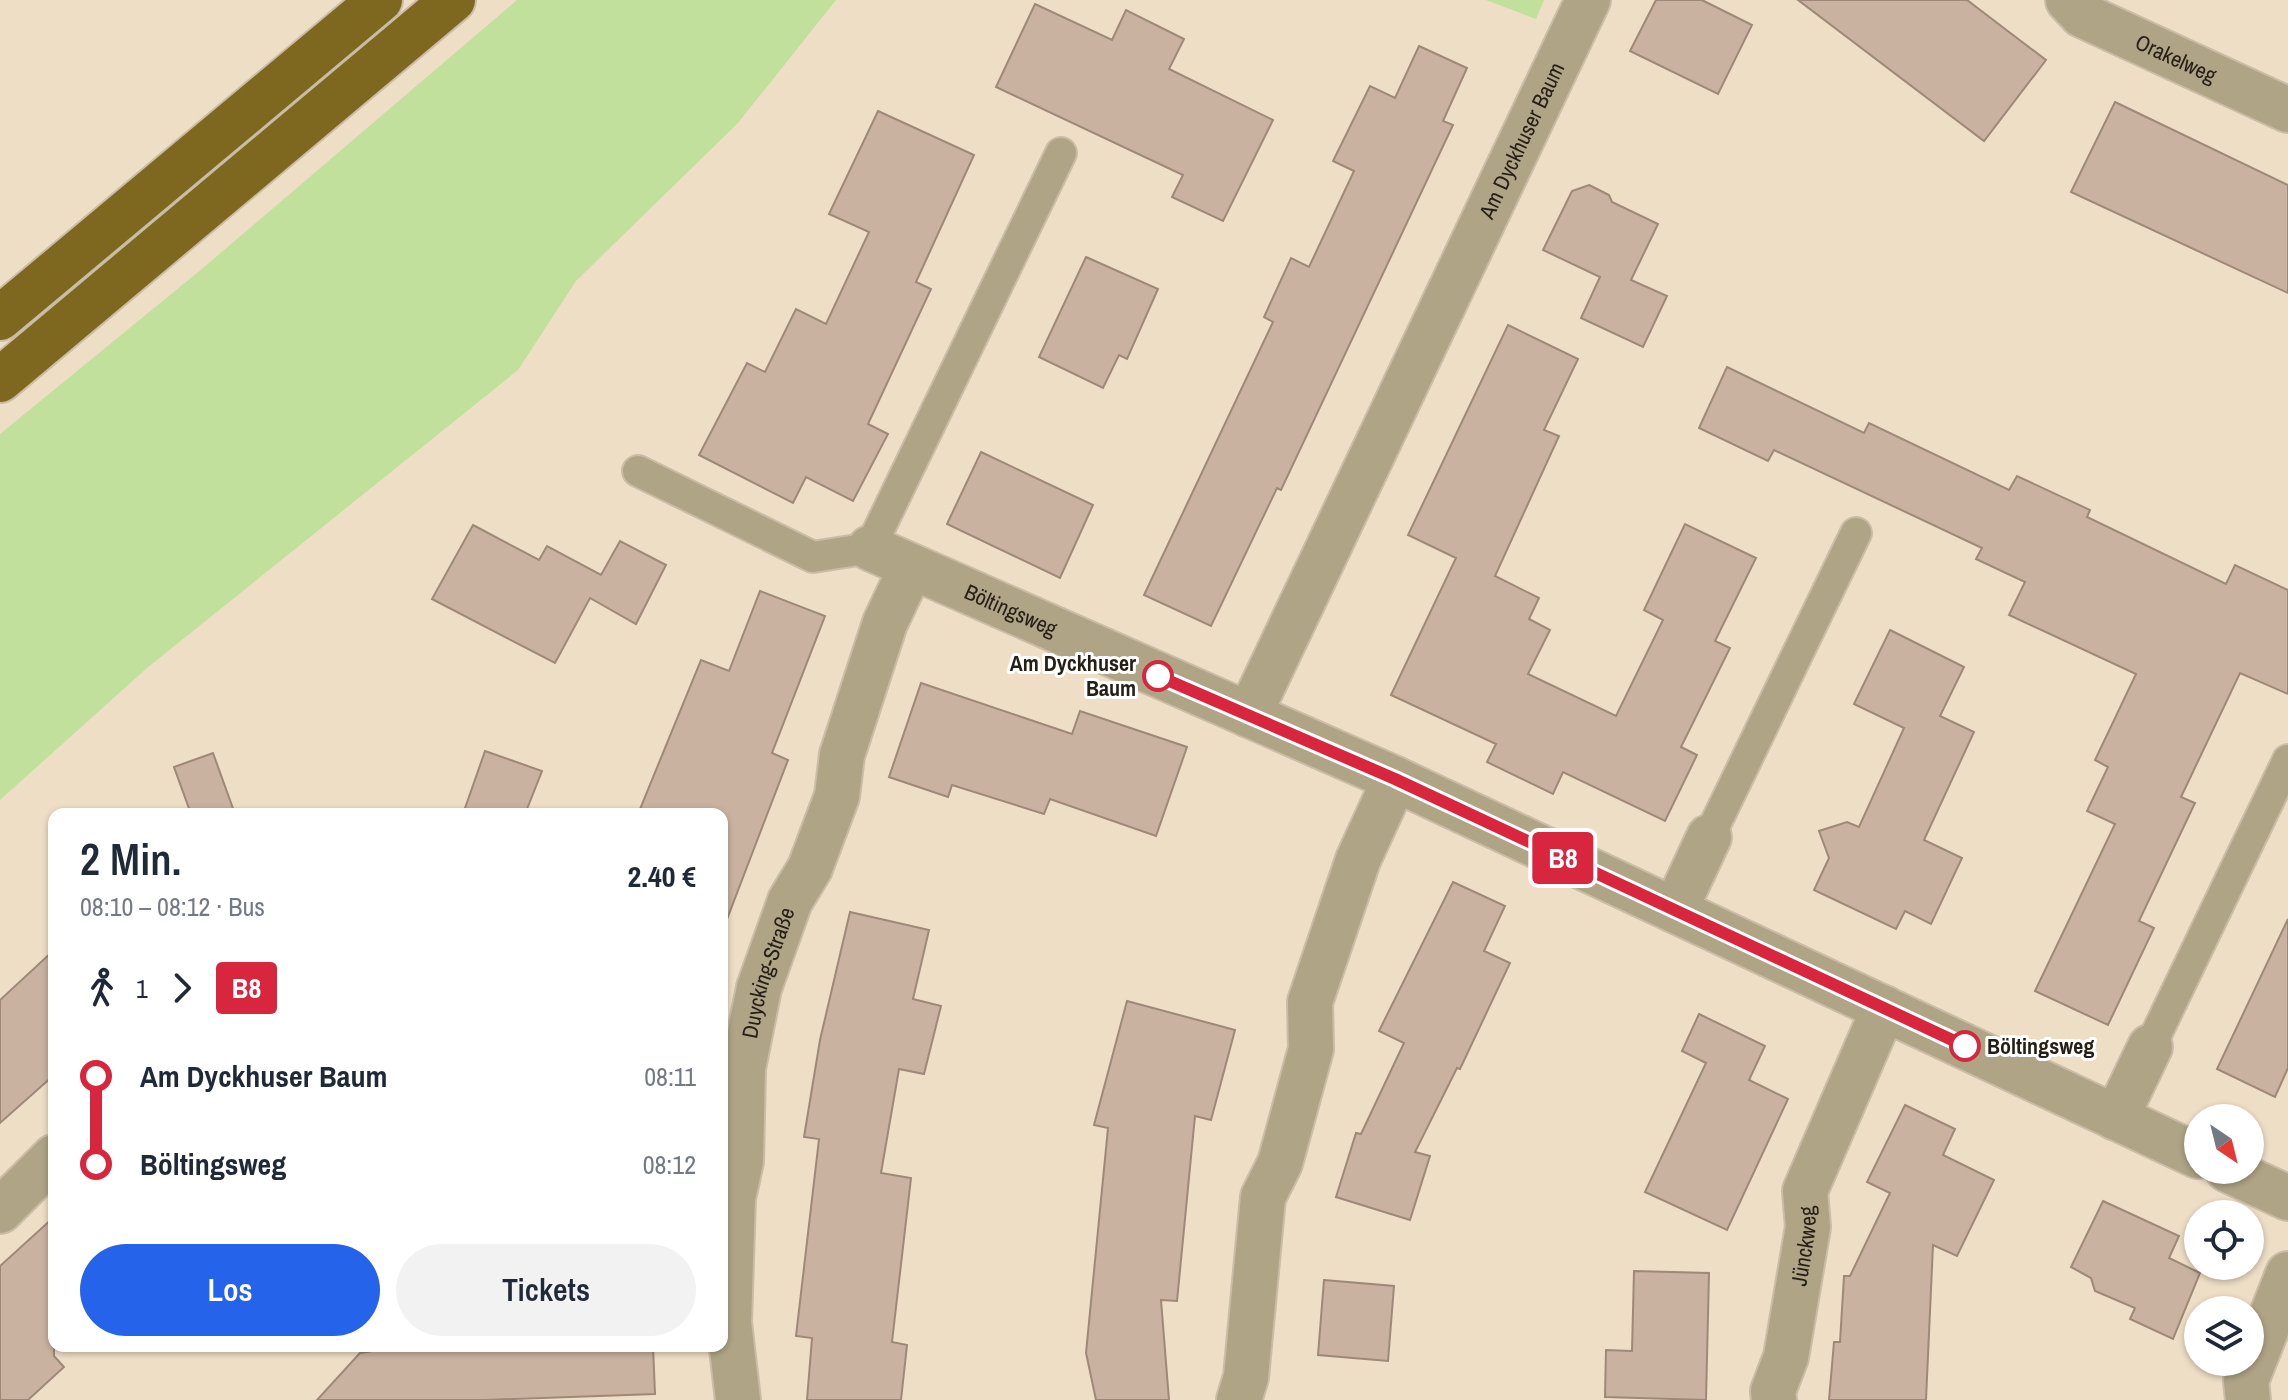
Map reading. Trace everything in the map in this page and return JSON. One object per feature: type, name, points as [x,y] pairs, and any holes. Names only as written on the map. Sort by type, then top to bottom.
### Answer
[{"type":"highway","points":[[0,318],[380,0]]},
{"type":"highway","points":[[0,380],[453,0]]},
{"type":"street","name":"Am Dyckhuser Baum","points":[[1249,715],[1588,0]]},
{"type":"street","name":"Orakelweg","points":[[2068,0],[2082,15],[2288,110]]},
{"type":"street","name":"Böltingsweg","points":[[870,548],[1395,779],[2184,1150]]},
{"type":"street","name":"Duycking-Straße","points":[[738,1400],[729,1323],[733,1198],[741,1161],[733,1067],[790,901],[810,868],[837,796],[842,755],[885,623],[911,568]]},
{"type":"street","points":[[1239,1400],[1246,1377],[1263,1197],[1280,1163],[1311,1049],[1310,1002],[1358,860],[1395,779]]},
{"type":"street","points":[[1675,910],[1709,837]]},
{"type":"street","name":"Jünckweg","points":[[1774,1400],[1773,1391],[1786,1357],[1808,1227],[1805,1191],[1884,1008]]},
{"type":"street","points":[[2116,1118],[2150,1047]]},
{"type":"street","points":[[0,1211],[48,1163]]},
{"type":"street","points":[[2258,1184],[2288,1198]]},
{"type":"street","points":[[2248,1400],[2246,1381],[2288,1274]]},
{"type":"lane","points":[[638,471],[813,557],[870,548],[1061,153]]},
{"type":"lane","points":[[1709,837],[1856,533]]},
{"type":"lane","points":[[2150,1047],[2288,760]]},
{"type":"green space","points":[[517,0],[836,0],[738,123],[576,281],[518,370],[147,668],[0,800],[0,434],[203,268]]},
{"type":"green space","points":[[1486,0],[1544,0],[1536,19]]},
{"type":"building","points":[[1656,0],[1702,0],[1752,25],[1718,94],[1630,51]]},
{"type":"building","points":[[1798,0],[1967,0],[2046,60],[1984,141]]},
{"type":"building","points":[[1035,4],[1112,40],[1126,10],[1184,39],[1169,69],[1273,120],[1223,221],[1172,197],[1183,175],[996,87]]},
{"type":"building","points":[[1419,46],[1467,68],[1443,121],[1453,125],[1281,490],[1277,488],[1211,626],[1144,595],[1273,322],[1264,317],[1291,258],[1309,267],[1354,171],[1333,161],[1370,86],[1395,98]]},
{"type":"building","points":[[2115,102],[2288,185],[2288,293],[2071,192]]},
{"type":"building","points":[[878,111],[974,155],[916,282],[931,289],[868,424],[888,434],[853,501],[806,477],[793,503],[699,455],[747,363],[765,372],[796,309],[826,324],[869,232],[829,214]]},
{"type":"building","points":[[1589,185],[1609,195],[1612,202],[1658,224],[1631,280],[1667,296],[1643,347],[1581,318],[1600,277],[1543,250],[1572,191]]},
{"type":"building","points":[[1086,257],[1158,289],[1127,359],[1119,355],[1103,388],[1039,357]]},
{"type":"building","points":[[1508,325],[1578,359],[1544,430],[1559,436],[1495,576],[1539,598],[1529,619],[1550,630],[1528,674],[1616,716],[1663,620],[1644,610],[1685,524],[1756,558],[1715,641],[1730,648],[1681,747],[1697,755],[1665,821],[1563,772],[1553,794],[1487,762],[1496,744],[1391,695],[1456,558],[1408,535]]},
{"type":"building","points":[[1727,367],[1864,433],[1869,423],[2009,490],[2017,476],[2090,510],[2087,517],[2226,584],[2235,565],[2288,590],[2288,694],[2240,673],[2181,797],[2195,803],[2139,921],[2154,928],[2108,1025],[2035,991],[2115,824],[2087,811],[2108,767],[2095,760],[2136,674],[2009,615],[2025,582],[1976,559],[1982,548],[1774,450],[1768,461],[1699,428]]},
{"type":"building","points":[[981,452],[1093,505],[1060,578],[947,524]]},
{"type":"building","points":[[473,525],[539,560],[547,546],[601,575],[620,541],[666,565],[636,624],[590,598],[555,663],[432,599]]},
{"type":"building","points":[[760,591],[825,616],[772,753],[788,760],[728,916],[728,808],[640,808],[701,660],[729,671]]},
{"type":"building","points":[[1890,630],[1964,667],[1940,716],[1974,732],[1924,840],[1962,858],[1931,924],[1905,911],[1896,929],[1814,890],[1829,858],[1819,831],[1847,822],[1859,827],[1904,728],[1854,704]]},
{"type":"building","points":[[921,683],[1072,734],[1080,711],[1187,747],[1156,836],[1050,799],[1044,814],[952,785],[948,797],[889,777]]},
{"type":"building","points":[[485,751],[542,771],[527,808],[465,808]]},
{"type":"building","points":[[213,753],[233,808],[189,808],[174,767]]},
{"type":"building","points":[[1453,882],[1505,906],[1484,951],[1510,963],[1460,1069],[1457,1068],[1415,1152],[1430,1156],[1410,1220],[1336,1197],[1356,1133],[1361,1134],[1404,1043],[1379,1031]]},
{"type":"building","points":[[850,912],[929,930],[913,999],[941,1006],[924,1074],[899,1069],[881,1173],[911,1178],[892,1342],[907,1345],[901,1400],[807,1400],[812,1338],[796,1336],[819,1139],[804,1137],[820,1040]]},
{"type":"building","points":[[2288,919],[2288,1068],[2275,1097],[2217,1069]]},
{"type":"building","points":[[48,956],[48,1080],[0,1123],[0,1000]]},
{"type":"building","points":[[1127,1001],[1235,1030],[1211,1120],[1195,1116],[1177,1301],[1161,1300],[1169,1400],[1096,1400],[1086,1353],[1108,1128],[1094,1125]]},
{"type":"building","points":[[1699,1014],[1765,1046],[1749,1080],[1788,1099],[1727,1230],[1645,1192],[1706,1063],[1682,1051]]},
{"type":"building","points":[[1905,1105],[1955,1129],[1943,1155],[1994,1180],[1957,1256],[1933,1245],[1926,1400],[1829,1400],[1834,1342],[1840,1342],[1844,1276],[1850,1276],[1890,1193],[1867,1182]]},
{"type":"building","points":[[2103,1201],[2179,1236],[2169,1258],[2184,1265],[2184,1280],[2197,1280],[2191,1296],[2184,1296],[2184,1312],[2173,1339],[2130,1319],[2135,1308],[2095,1291],[2091,1278],[2071,1267]]},
{"type":"building","points":[[48,1222],[48,1352],[54,1352],[64,1367],[28,1400],[0,1400],[0,1266]]},
{"type":"building","points":[[1634,1271],[1709,1273],[1706,1400],[1605,1397],[1606,1350],[1632,1351]]},
{"type":"building","points":[[1324,1280],[1394,1286],[1388,1361],[1318,1355]]},
{"type":"building","points":[[653,1352],[655,1394],[485,1400],[317,1400],[360,1353]]},
{"type":"bus line","name":"B8","points":[[1158,676],[1395,779],[1965,1046]]},
{"type":"place","name":"Am Dyckhuser Baum","points":[[1158,676]]},
{"type":"place","name":"Böltingsweg","points":[[1965,1046]]}]
